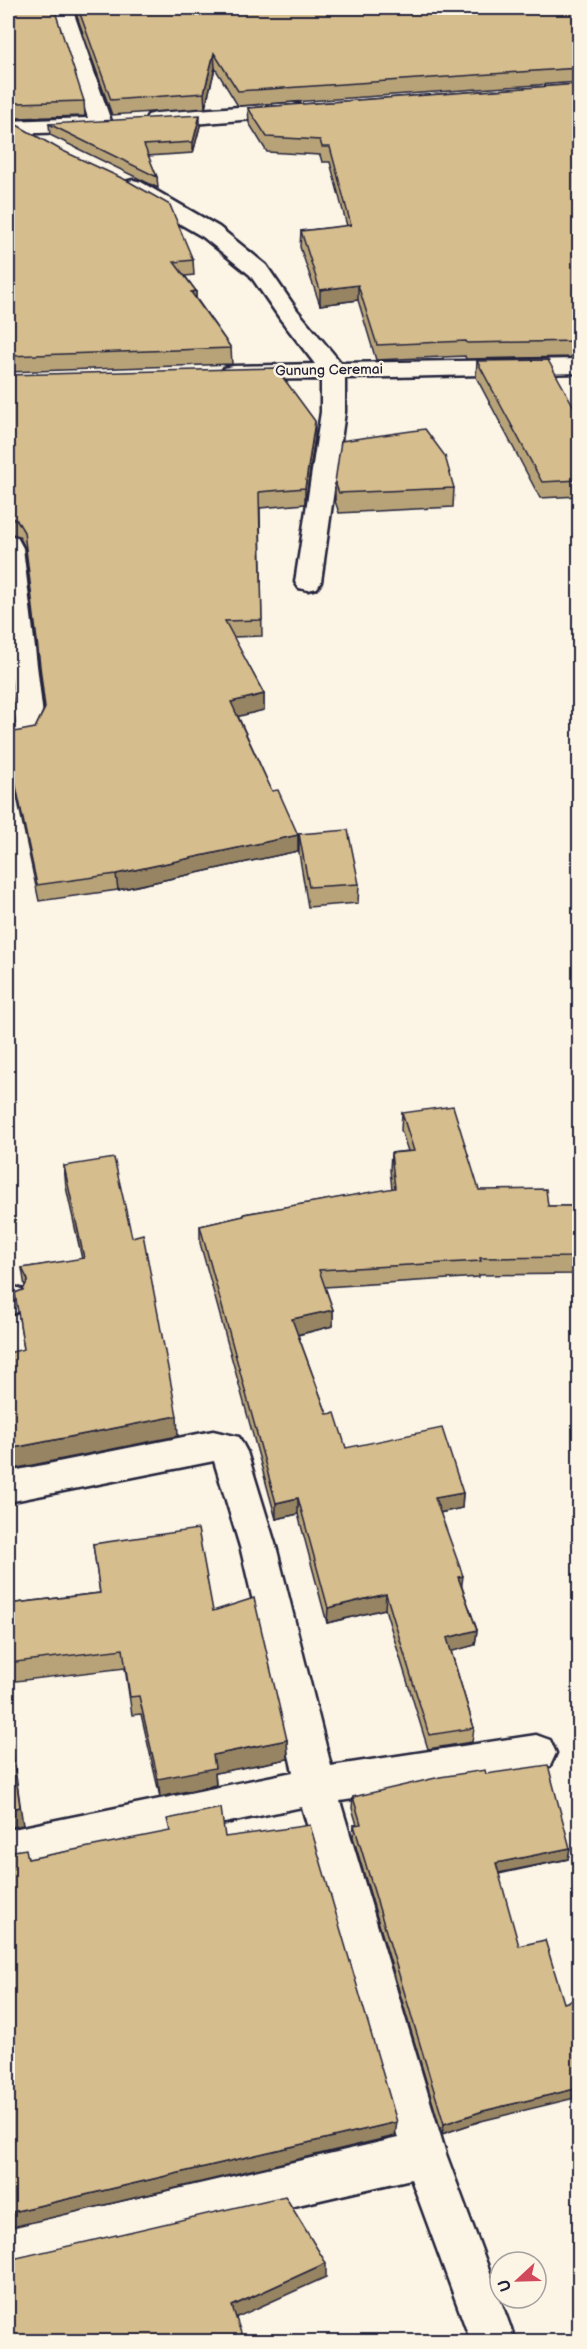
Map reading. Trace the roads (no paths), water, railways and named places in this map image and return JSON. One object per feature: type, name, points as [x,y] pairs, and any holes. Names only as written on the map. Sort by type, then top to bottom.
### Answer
[{"type":"street","points":[[62,8],[101,124]]},
{"type":"street","points":[[10,126],[101,124],[311,109]]},
{"type":"street","points":[[10,126],[53,148]]},
{"type":"street","points":[[109,176],[138,189],[211,232],[258,270],[289,315],[333,370],[333,412],[308,582]]},
{"type":"street","name":"Gunung Ceremai","points":[[206,374],[579,366]]},
{"type":"street","points":[[8,543],[30,724],[26,734],[8,737]]},
{"type":"street","points":[[8,1487],[213,1446],[226,1448],[233,1462],[259,1550],[316,1786],[424,2154],[494,2342]]},
{"type":"street","points":[[8,1849],[316,1786],[536,1753]]},
{"type":"street","points":[[8,2250],[424,2154]]}]
